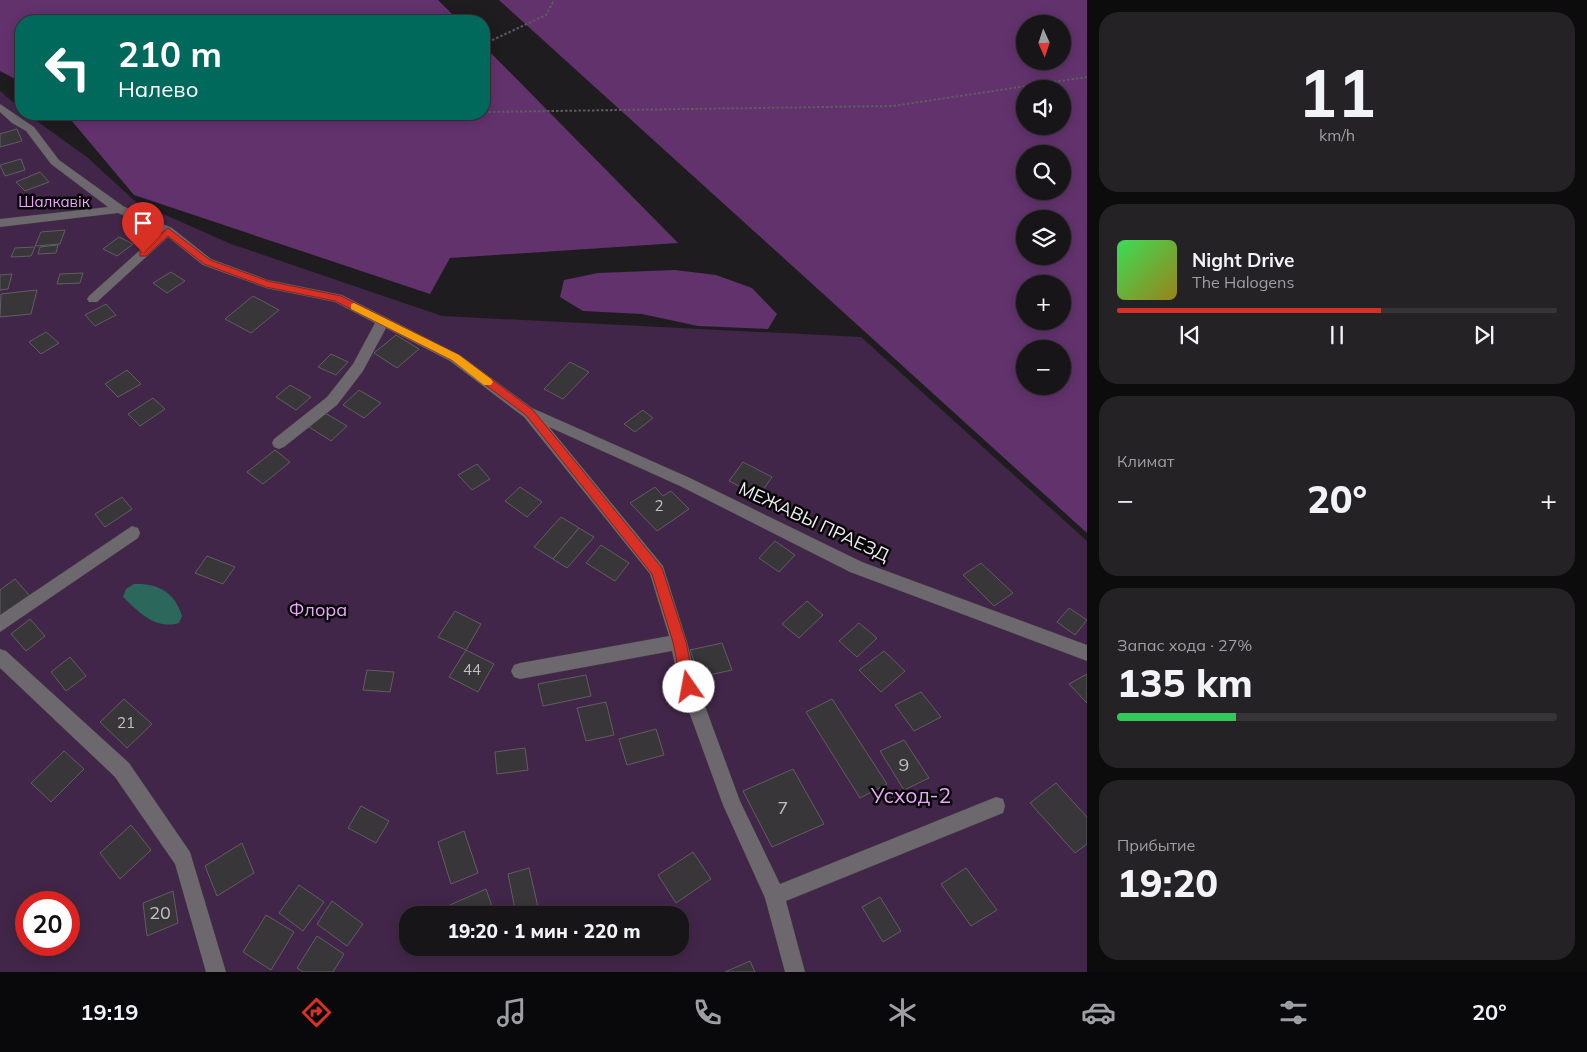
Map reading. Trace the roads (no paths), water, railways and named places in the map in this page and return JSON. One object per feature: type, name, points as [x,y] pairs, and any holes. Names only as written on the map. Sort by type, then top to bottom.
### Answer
[{"type":"lane","points":[[0,107],[16,121],[30,129],[55,162],[119,209],[168,231],[207,262],[266,284],[338,298],[455,358],[529,412],[658,572],[680,642],[689,687],[732,805],[775,896],[795,972]]},
{"type":"lane","points":[[0,124],[16,121]]},
{"type":"lane","points":[[0,223],[119,209]]},
{"type":"lane","points":[[93,299],[168,231]]},
{"type":"lane","points":[[279,444],[332,401],[358,366],[383,320]]},
{"type":"lane","name":"МЕЖАВЫ ПРАЕЗД","points":[[529,412],[684,482],[856,567],[1087,653]]},
{"type":"lane","points":[[0,624],[132,533]]},
{"type":"lane","points":[[520,671],[680,642]]},
{"type":"lane","points":[[0,657],[122,770],[183,859],[216,972]]},
{"type":"lane","points":[[775,896],[996,806]]},
{"type":"park label","name":"Шалкавік","points":[[54,202]]},
{"type":"park label","name":"Флора","points":[[318,610]]},
{"type":"park label","name":"Усход-2","points":[[911,796]]}]
